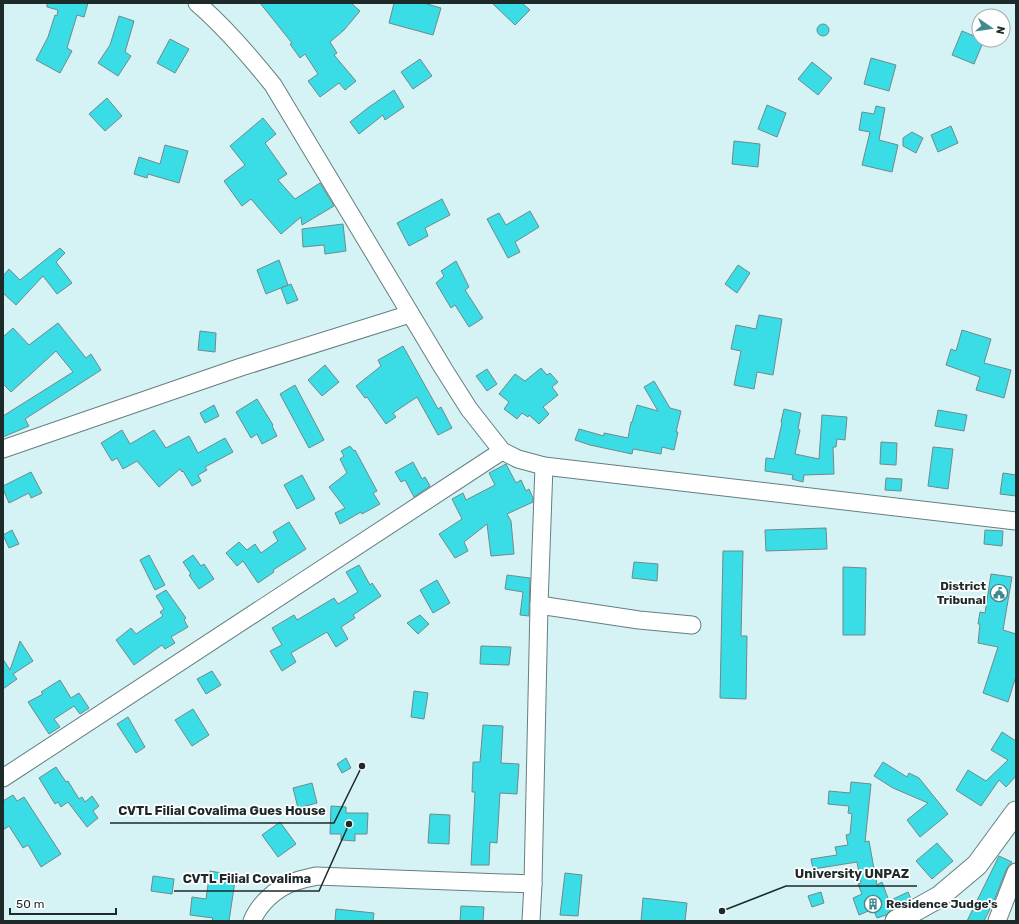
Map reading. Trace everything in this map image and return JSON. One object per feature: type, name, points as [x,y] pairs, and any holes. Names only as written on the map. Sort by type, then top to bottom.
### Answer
[{"type":"main road","points":[[896,921],[939,897],[977,865],[1016,812]]},
{"type":"street","points":[[197,3],[216,19],[247,52],[273,85],[410,314],[469,409],[502,451],[518,459],[544,466],[1016,521]]},
{"type":"street","points":[[3,448],[241,367],[410,314]]},
{"type":"street","points":[[3,778],[502,451]]},
{"type":"street","points":[[532,921],[539,605],[544,466]]},
{"type":"street","points":[[539,605],[639,620],[692,625]]},
{"type":"street","points":[[997,921],[1016,872]]},
{"type":"street","points":[[252,921],[255,914],[270,896],[293,882],[316,876],[533,884]]},
{"type":"building","points":[[47,3],[88,3],[84,17],[77,15],[67,48],[72,51],[60,73],[36,60],[48,37],[55,15],[57,16],[58,10],[47,7]]},
{"type":"building","points":[[260,3],[351,3],[360,11],[344,30],[330,42],[337,53],[334,55],[356,81],[345,90],[339,83],[320,97],[308,81],[318,74],[305,54],[300,58],[290,44],[292,43]]},
{"type":"building","points":[[394,3],[424,3],[441,8],[433,35],[389,23]]},
{"type":"building","points":[[492,3],[522,3],[530,10],[515,25]]},
{"type":"building","points":[[119,16],[134,21],[125,52],[131,56],[118,76],[98,63],[110,45]]},
{"type":"building","points":[[825,24],[828,25],[828,35],[821,36],[818,35],[817,28],[818,25]]},
{"type":"building","points":[[962,31],[971,35],[971,48],[981,48],[974,64],[952,55]]},
{"type":"building","points":[[170,39],[189,49],[175,73],[157,63]]},
{"type":"building","points":[[871,58],[896,65],[889,91],[864,84]]},
{"type":"building","points":[[420,59],[432,76],[413,89],[401,72]]},
{"type":"building","points":[[812,62],[832,78],[818,95],[798,79]]},
{"type":"building","points":[[394,90],[404,107],[385,120],[383,115],[359,134],[350,122]]},
{"type":"building","points":[[107,98],[122,116],[105,131],[89,114]]},
{"type":"building","points":[[767,105],[786,113],[777,137],[758,129]]},
{"type":"building","points":[[876,106],[885,108],[879,140],[898,145],[892,172],[862,165],[870,132],[859,130],[862,112],[874,114]]},
{"type":"building","points":[[263,118],[276,134],[265,143],[287,174],[278,180],[295,199],[320,183],[334,206],[302,225],[301,217],[281,234],[251,199],[242,206],[224,181],[245,165],[230,146]]},
{"type":"building","points":[[951,126],[958,143],[938,152],[931,135]]},
{"type":"building","points":[[912,132],[923,138],[916,153],[903,146],[903,138]]},
{"type":"building","points":[[734,141],[760,144],[758,167],[732,164]]},
{"type":"building","points":[[165,145],[188,151],[179,183],[148,174],[147,178],[134,174],[139,157],[160,164]]},
{"type":"building","points":[[442,199],[450,215],[425,228],[428,236],[409,246],[397,223]]},
{"type":"building","points":[[530,211],[539,227],[515,242],[520,252],[508,258],[487,219],[499,213],[506,225]]},
{"type":"building","points":[[343,224],[346,251],[325,254],[324,245],[303,247],[302,229]]},
{"type":"building","points":[[60,248],[65,253],[56,262],[72,283],[57,294],[43,276],[16,305],[3,293],[3,276],[9,269],[20,280]]},
{"type":"building","points":[[279,260],[288,285],[266,294],[257,270]]},
{"type":"building","points":[[456,261],[469,287],[465,290],[483,318],[469,327],[455,305],[451,308],[436,283],[444,276],[441,271]]},
{"type":"building","points":[[738,265],[750,273],[737,293],[725,284]]},
{"type":"building","points":[[291,284],[298,300],[287,304],[281,288]]},
{"type":"building","points":[[759,315],[782,319],[773,375],[757,372],[754,389],[734,385],[741,351],[731,349],[736,325],[756,329]]},
{"type":"building","points":[[58,323],[86,358],[91,354],[101,370],[25,419],[29,426],[3,437],[3,416],[73,372],[56,351],[11,392],[3,384],[3,337],[13,328],[29,345]]},
{"type":"building","points":[[962,330],[991,339],[984,363],[1011,370],[1004,398],[976,390],[980,377],[946,365],[951,349],[956,351]]},
{"type":"building","points":[[200,331],[216,333],[215,352],[198,350]]},
{"type":"building","points":[[403,346],[438,409],[441,407],[452,428],[438,435],[417,397],[393,413],[396,417],[386,424],[367,397],[365,398],[356,386],[381,366],[378,360]]},
{"type":"building","points":[[325,365],[339,382],[322,396],[308,380]]},
{"type":"building","points":[[541,368],[547,375],[550,373],[558,382],[552,387],[558,395],[543,407],[549,414],[539,424],[529,415],[528,417],[522,413],[517,419],[504,409],[509,402],[499,394],[515,374],[525,381]]},
{"type":"building","points":[[487,369],[497,384],[487,391],[476,376]]},
{"type":"building","points":[[654,381],[670,408],[681,411],[676,432],[678,432],[674,450],[662,447],[661,454],[633,449],[632,454],[590,445],[575,440],[579,429],[604,436],[604,433],[628,438],[631,422],[637,405],[658,411],[644,387]]},
{"type":"building","points":[[295,385],[324,440],[309,448],[280,394]]},
{"type":"building","points":[[257,399],[273,425],[272,426],[277,436],[262,444],[257,434],[251,438],[236,412]]},
{"type":"building","points":[[214,405],[219,416],[205,423],[200,413]]},
{"type":"building","points":[[784,409],[801,413],[798,429],[800,430],[795,454],[819,459],[822,415],[847,417],[845,440],[837,439],[836,447],[833,447],[834,474],[804,475],[803,482],[792,479],[793,475],[765,471],[766,458],[774,459]]},
{"type":"building","points":[[938,410],[967,415],[964,431],[935,426]]},
{"type":"building","points":[[122,430],[130,444],[154,430],[166,448],[189,436],[198,453],[225,438],[233,452],[205,467],[207,470],[198,475],[201,481],[192,486],[183,471],[182,472],[180,469],[159,487],[137,461],[123,469],[117,458],[112,461],[101,443]]},
{"type":"building","points":[[881,442],[897,443],[896,465],[880,464]]},
{"type":"building","points":[[350,446],[354,451],[355,450],[377,491],[373,493],[380,504],[362,514],[361,512],[340,524],[335,513],[345,508],[329,487],[347,473],[340,459],[344,456],[341,451]]},
{"type":"building","points":[[933,447],[953,449],[948,489],[928,486]]},
{"type":"building","points":[[413,462],[422,479],[425,477],[430,486],[414,497],[405,480],[401,482],[395,472]]},
{"type":"building","points":[[506,464],[516,483],[521,480],[526,491],[529,489],[533,498],[533,502],[507,514],[511,521],[514,554],[491,556],[487,524],[464,542],[468,551],[455,558],[439,534],[462,519],[452,499],[463,493],[466,500],[495,485],[489,473]]},
{"type":"building","points":[[31,472],[42,493],[31,498],[29,493],[9,503],[3,486]]},
{"type":"building","points":[[1003,473],[1016,475],[1016,496],[1000,494]]},
{"type":"building","points":[[302,475],[315,499],[297,509],[284,485]]},
{"type":"building","points":[[886,478],[902,479],[901,491],[885,490]]},
{"type":"building","points":[[289,522],[306,549],[273,570],[274,572],[258,583],[243,561],[237,566],[226,553],[239,542],[247,550],[255,544],[261,553],[278,541],[273,532]]},
{"type":"building","points":[[826,528],[827,549],[766,551],[765,530]]},
{"type":"building","points":[[12,530],[19,544],[9,548],[3,535]]},
{"type":"building","points":[[985,530],[1003,531],[1002,546],[984,544]]},
{"type":"building","points":[[723,551],[743,551],[741,636],[747,636],[746,699],[720,698]]},
{"type":"building","points":[[149,555],[165,585],[155,590],[140,560]]},
{"type":"building","points":[[193,555],[201,566],[204,564],[214,579],[199,589],[189,575],[191,574],[183,562]]},
{"type":"building","points":[[634,562],[658,564],[657,581],[632,578]]},
{"type":"building","points":[[359,565],[370,585],[372,583],[381,596],[353,615],[355,618],[341,627],[348,639],[336,647],[327,632],[291,653],[296,662],[282,671],[270,651],[282,645],[272,628],[294,615],[297,620],[334,598],[338,604],[358,592],[346,572]]},
{"type":"building","points":[[843,567],[866,568],[865,635],[843,635]]},
{"type":"building","points":[[991,574],[1012,577],[1003,630],[1016,634],[1016,676],[1008,702],[983,693],[998,647],[978,643],[980,624],[978,624],[980,612],[985,613]]},
{"type":"building","points":[[507,575],[530,578],[529,616],[520,615],[523,592],[505,589]]},
{"type":"building","points":[[437,580],[450,603],[433,613],[420,590]]},
{"type":"building","points":[[166,590],[186,618],[184,620],[188,627],[171,637],[175,643],[165,649],[162,645],[134,665],[116,640],[131,628],[136,634],[163,616],[160,612],[164,609],[156,596]]},
{"type":"building","points":[[420,615],[429,624],[418,634],[407,623]]},
{"type":"building","points":[[20,641],[33,661],[13,674],[17,679],[3,689],[3,659],[10,670]]},
{"type":"building","points":[[481,646],[511,647],[509,665],[480,664]]},
{"type":"building","points":[[212,671],[221,685],[206,694],[197,679]]},
{"type":"building","points":[[60,680],[71,698],[79,693],[89,708],[80,714],[74,706],[54,719],[60,727],[49,734],[28,702],[43,694],[41,692]]},
{"type":"building","points":[[414,691],[428,693],[424,719],[411,717]]},
{"type":"building","points":[[193,709],[209,735],[192,746],[175,720]]},
{"type":"building","points":[[128,717],[145,747],[136,753],[117,724]]},
{"type":"building","points":[[483,725],[503,726],[501,763],[519,764],[517,794],[500,793],[497,843],[490,842],[489,865],[471,865],[475,792],[472,792],[473,762],[480,762]]},
{"type":"building","points":[[1002,732],[1016,741],[1016,776],[1006,787],[999,780],[981,806],[956,790],[968,770],[986,781],[1008,760],[991,750]]},
{"type":"building","points":[[346,758],[351,768],[342,773],[337,764]]},
{"type":"building","points":[[883,762],[907,777],[909,773],[919,778],[948,814],[920,837],[907,820],[928,803],[893,788],[874,776]]},
{"type":"building","points":[[56,767],[66,782],[68,781],[79,799],[82,797],[85,802],[92,796],[99,806],[93,811],[98,818],[87,827],[68,802],[61,807],[58,802],[55,804],[39,778]]},
{"type":"building","points":[[851,782],[871,784],[865,842],[869,841],[877,885],[882,882],[889,901],[908,892],[911,899],[890,911],[886,915],[877,918],[873,909],[859,915],[853,898],[862,894],[858,884],[861,883],[857,862],[813,869],[811,859],[837,855],[835,847],[848,845],[846,835],[850,834],[852,814],[848,813],[849,806],[828,804],[829,791],[850,793]]},
{"type":"building","points":[[312,783],[317,803],[298,808],[293,788]]},
{"type":"building","points":[[13,795],[17,801],[24,797],[61,854],[41,867],[28,845],[23,848],[9,826],[3,830],[3,801]]},
{"type":"building","points":[[331,806],[346,807],[346,813],[368,813],[367,834],[355,834],[355,841],[341,840],[341,834],[330,834]]},
{"type":"building","points":[[430,814],[450,815],[449,844],[428,843]]},
{"type":"building","points":[[280,822],[296,844],[278,857],[262,835]]},
{"type":"building","points":[[937,843],[953,861],[932,879],[916,861]]},
{"type":"building","points":[[999,856],[1012,862],[1007,868],[993,903],[984,921],[967,921]]},
{"type":"building","points":[[210,871],[222,873],[221,879],[235,881],[229,921],[212,921],[213,918],[190,915],[192,897],[206,899]]},
{"type":"building","points":[[565,873],[582,875],[578,916],[560,915]]},
{"type":"building","points":[[153,876],[174,879],[172,894],[151,891]]},
{"type":"building","points":[[821,892],[824,903],[812,907],[808,896]]},
{"type":"building","points":[[643,898],[687,903],[685,921],[641,921]]},
{"type":"building","points":[[461,906],[484,907],[483,921],[460,921]]},
{"type":"building","points":[[336,909],[374,913],[373,921],[335,921]]},
{"type":"place","name":"District Tribunal","points":[[999,593]]},
{"type":"place","name":"CVTL Filial Covalima Gues House","points":[[362,766]]},
{"type":"place","name":"CVTL Filial Covalima","points":[[349,824]]},
{"type":"place","name":"Residence Judge's","points":[[873,904]]},
{"type":"place","name":"University UNPAZ","points":[[722,911]]}]
